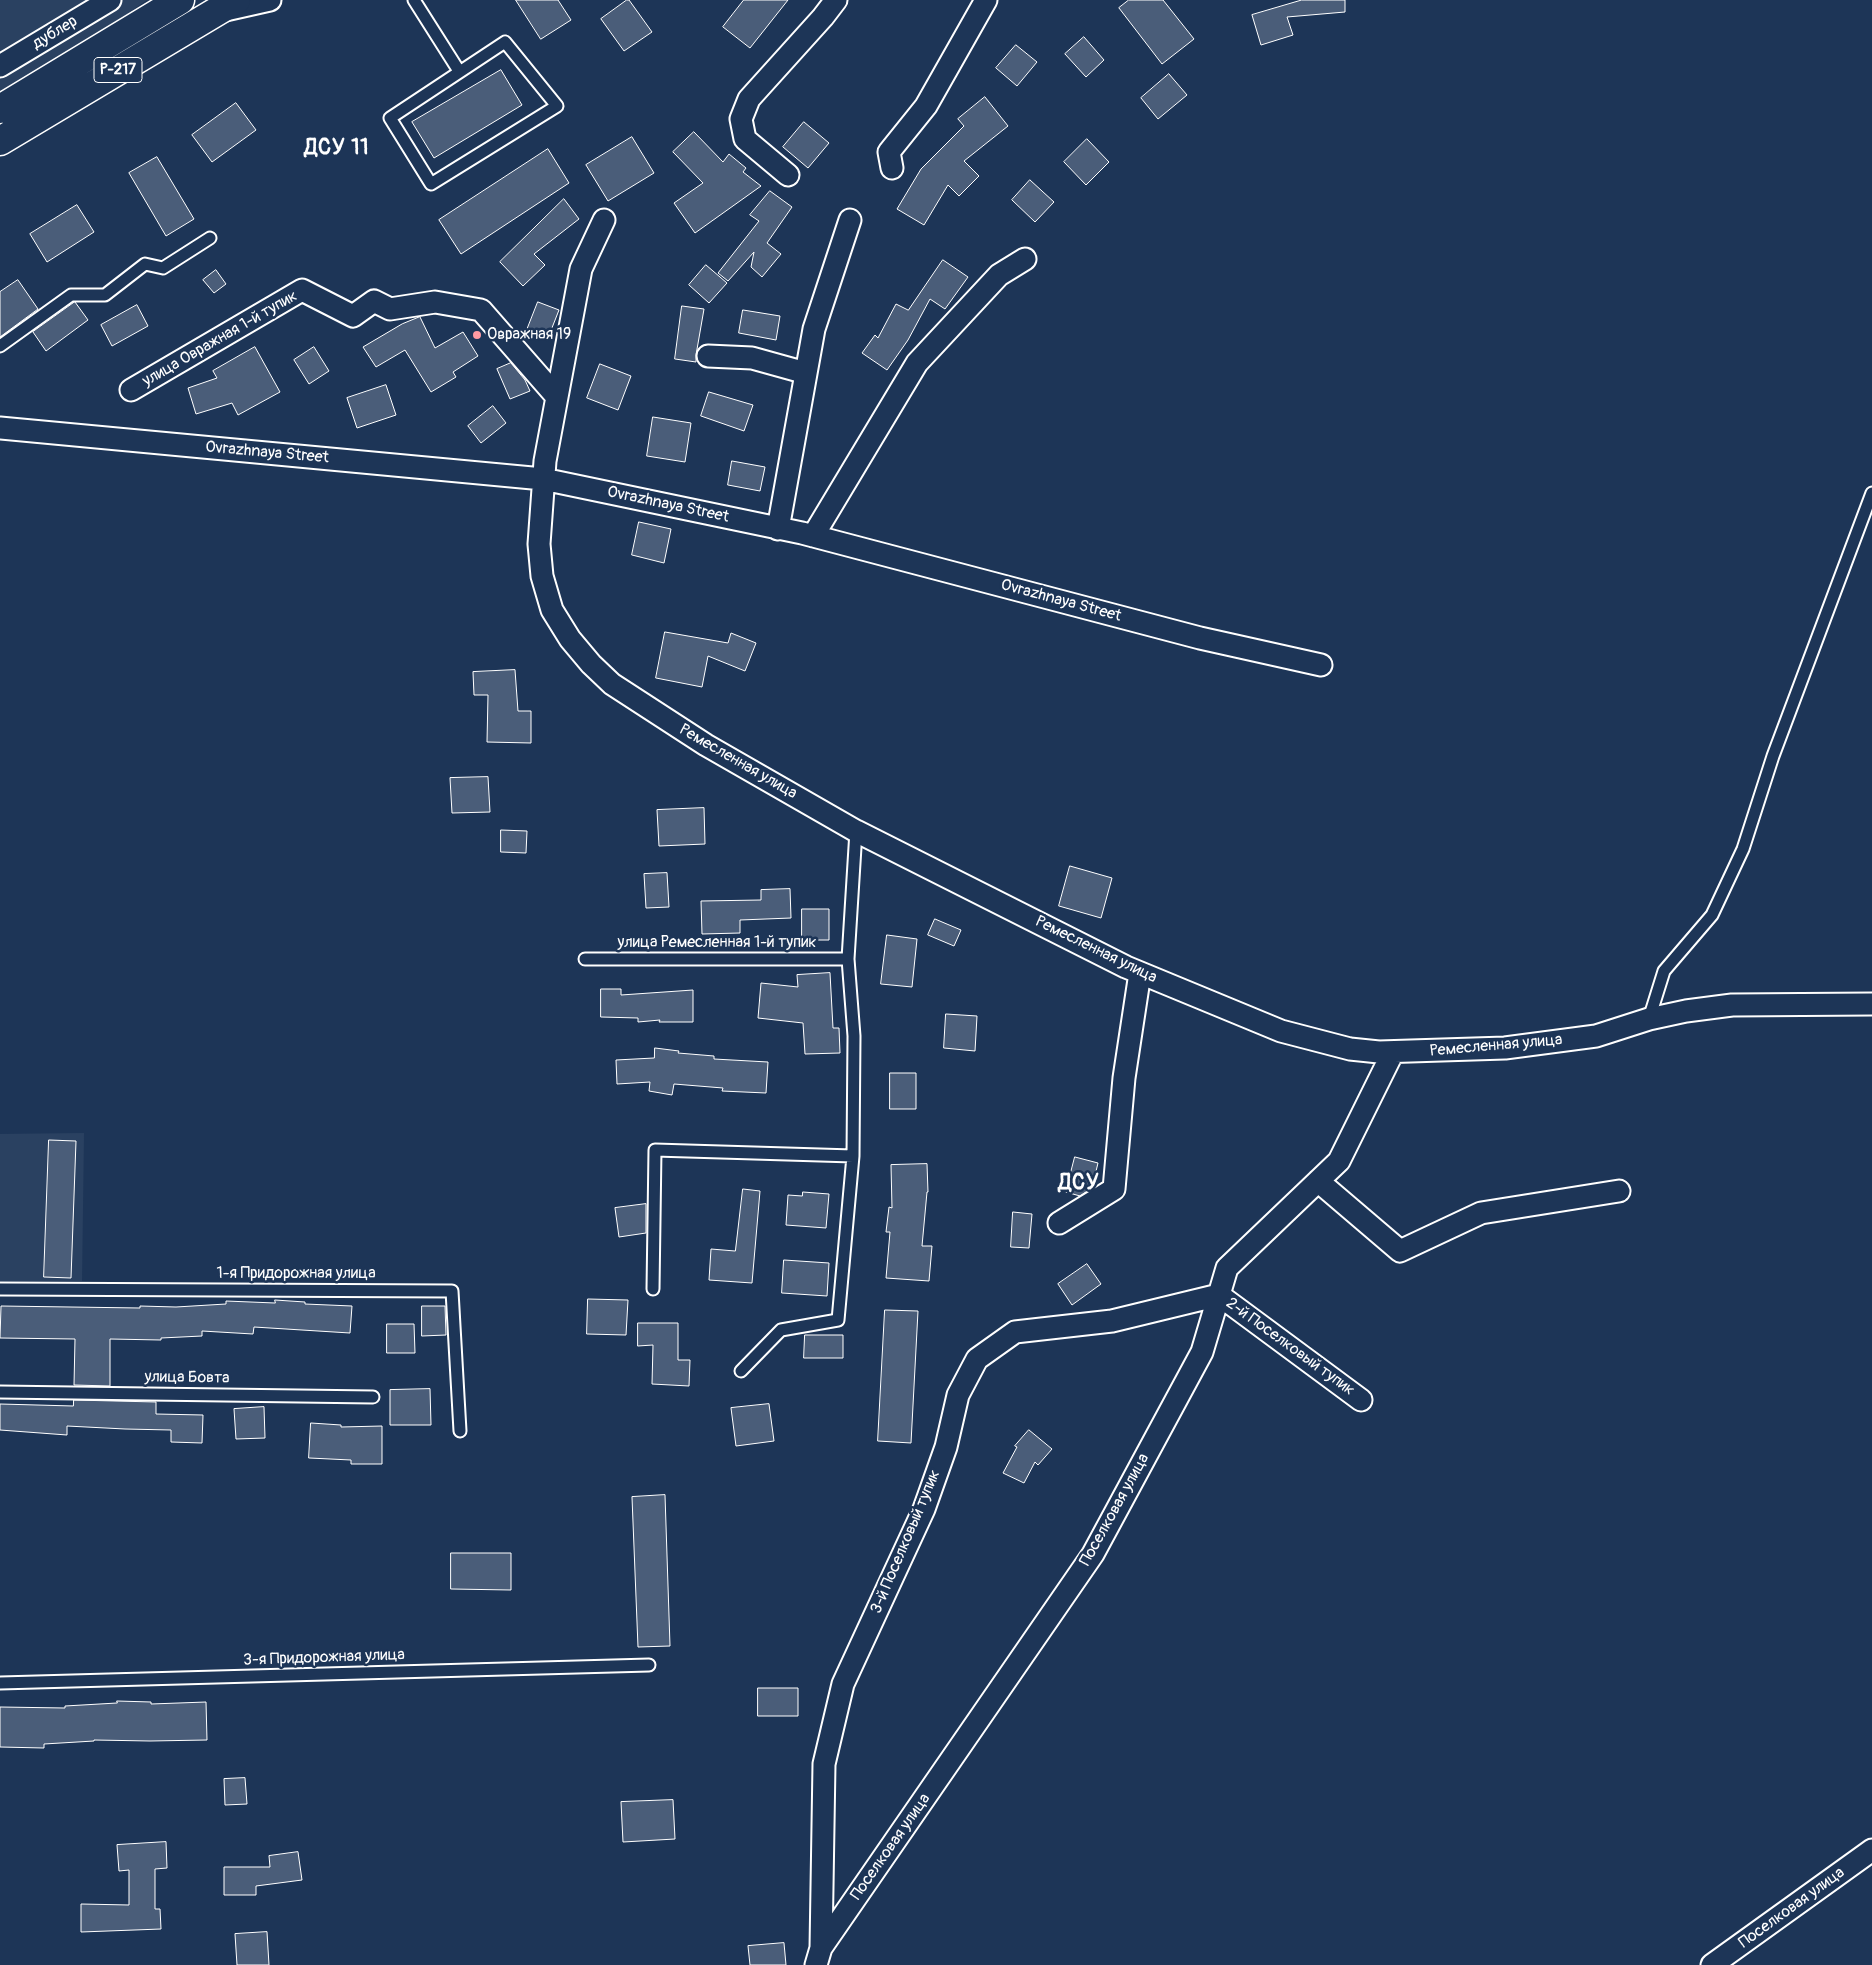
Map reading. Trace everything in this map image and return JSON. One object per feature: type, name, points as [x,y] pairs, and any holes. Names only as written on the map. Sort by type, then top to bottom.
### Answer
[{"type":"highway","points":[[0,109],[180,0]]},
{"type":"highway","name":"Р-217","points":[[0,141],[225,6]]},
{"type":"street","name":"дублер","points":[[0,66],[110,0]]},
{"type":"street","points":[[225,6],[270,0]]},
{"type":"street","points":[[788,175],[745,139],[741,119],[749,99],[836,0]]},
{"type":"street","points":[[892,168],[889,152],[926,106],[986,0]]},
{"type":"street","points":[[544,470],[581,269],[604,220]]},
{"type":"street","points":[[778,528],[814,329],[850,220]]},
{"type":"street","points":[[813,536],[917,363],[999,275],[1025,259]]},
{"type":"street","name":"улица Овражная 1-й тупик","points":[[131,390],[302,290],[354,316],[374,301],[390,309],[435,302],[481,310],[557,397]]},
{"type":"street","points":[[708,356],[752,358],[806,373]]},
{"type":"street","name":"Ovrazhnaya Street","points":[[0,428],[544,470],[813,536],[1200,638],[1321,666]]},
{"type":"street","name":"Ремесленная улица","points":[[544,470],[539,544],[542,576],[552,610],[570,639],[591,664],[612,684],[644,707],[706,745],[856,831],[1140,973],[1281,1031],[1350,1048],[1393,1052],[1521,1046],[1596,1036],[1650,1019],[1686,1011],[1732,1005],[1872,1004]]},
{"type":"street","points":[[1059,1222],[1114,1189],[1124,1078],[1140,973]]},
{"type":"street","name":"Поселковая улица","points":[[819,1956],[1093,1554],[1202,1352],[1227,1268],[1339,1161],[1393,1052]]},
{"type":"street","points":[[1318,1181],[1400,1251],[1481,1213],[1619,1191]]},
{"type":"street","name":"2-й Поселковый тупик","points":[[1219,1295],[1361,1400]]},
{"type":"street","name":"3-й Поселковый тупик","points":[[819,1956],[824,1764],[843,1684],[924,1509],[946,1447],[958,1395],[977,1358],[1015,1332],[1112,1322],[1219,1295]]},
{"type":"street","name":"Поселковая улица","points":[[1712,1965],[1872,1850]]},
{"type":"lane","points":[[414,0],[459,71]]},
{"type":"lane","points":[[505,42],[557,106],[431,184],[390,118],[459,71],[505,42]]},
{"type":"lane","points":[[0,346],[71,295],[105,295],[145,264],[163,268],[210,238]]},
{"type":"lane","points":[[1650,1019],[1664,971],[1712,915],[1743,849],[1773,756],[1872,493]]},
{"type":"lane","points":[[741,1372],[781,1330],[838,1320],[852,1156],[854,1036],[848,959],[856,831]]},
{"type":"lane","name":"улица Ремесленная 1-й тупик","points":[[585,959],[848,959]]},
{"type":"lane","points":[[653,1289],[655,1150],[852,1156]]},
{"type":"lane","name":"1-я Придорожная улица","points":[[0,1289],[452,1291],[460,1431]]},
{"type":"lane","name":"улица Бовта","points":[[0,1392],[374,1396]]},
{"type":"lane","name":"3-я Придорожная улица","points":[[0,1683],[650,1665]]},
{"type":"shaded area","points":[[0,0],[147,0],[91,39],[0,93]]},
{"type":"shaded area","points":[[84,1133],[82,1281],[0,1281],[0,1134]]},
{"type":"building","points":[[516,0],[558,0],[571,20],[541,39]]},
{"type":"building","points":[[629,0],[652,32],[624,51],[601,19]]},
{"type":"building","points":[[744,0],[788,0],[750,48],[723,27]]},
{"type":"building","points":[[1129,0],[1163,0],[1194,39],[1162,64],[1119,8]]},
{"type":"building","points":[[1302,0],[1345,0],[1345,12],[1287,17],[1293,35],[1261,45],[1252,15]]},
{"type":"building","points":[[1084,37],[1104,60],[1086,77],[1065,54]]},
{"type":"building","points":[[1016,45],[1037,62],[1017,86],[996,68]]},
{"type":"building","points":[[501,70],[522,105],[434,158],[412,122]]},
{"type":"building","points":[[1169,74],[1187,95],[1158,119],[1141,98]]},
{"type":"building","points":[[985,97],[1008,126],[964,161],[979,176],[959,196],[948,185],[924,225],[897,209],[921,169],[964,126],[958,119]]},
{"type":"building","points":[[236,103],[256,130],[212,162],[192,135]]},
{"type":"building","points":[[804,122],[829,143],[808,168],[783,147]]},
{"type":"building","points":[[694,132],[723,162],[729,154],[746,168],[743,172],[761,186],[695,233],[674,203],[703,183],[673,152]]},
{"type":"building","points":[[632,137],[654,173],[608,201],[586,165]]},
{"type":"building","points":[[1087,139],[1109,162],[1086,185],[1064,162]]},
{"type":"building","points":[[548,149],[569,183],[461,254],[439,220]]},
{"type":"building","points":[[157,157],[194,219],[166,236],[129,173]]},
{"type":"building","points":[[1030,180],[1054,202],[1035,222],[1012,200]]},
{"type":"building","points":[[770,191],[792,207],[767,243],[781,254],[762,277],[751,267],[754,252],[728,281],[718,273],[759,221],[750,215]]},
{"type":"building","points":[[564,199],[579,219],[534,254],[545,265],[523,286],[500,262]]},
{"type":"building","points":[[77,205],[94,232],[47,262],[30,234]]},
{"type":"building","points":[[943,260],[968,277],[945,309],[930,299],[908,340],[887,370],[862,353],[875,335],[878,338],[896,304],[908,310]]},
{"type":"building","points":[[706,265],[727,283],[709,303],[689,285]]},
{"type":"building","points":[[216,270],[226,284],[214,293],[203,280]]},
{"type":"building","points":[[18,280],[38,309],[0,337],[0,292]]},
{"type":"building","points":[[75,302],[88,320],[46,351],[33,332]]},
{"type":"building","points":[[538,302],[559,310],[548,338],[527,330]]},
{"type":"building","points":[[137,305],[148,326],[112,346],[101,325]]},
{"type":"building","points":[[682,306],[704,309],[696,362],[675,359]]},
{"type":"building","points":[[743,310],[780,316],[776,340],[739,333]]},
{"type":"building","points":[[420,317],[435,348],[463,332],[478,356],[453,372],[456,377],[431,392],[405,350],[376,367],[363,347],[402,324]]},
{"type":"building","points":[[255,347],[280,392],[238,415],[232,403],[196,414],[188,388],[217,378],[213,371]]},
{"type":"building","points":[[314,347],[329,371],[309,384],[294,360]]},
{"type":"building","points":[[511,363],[525,380],[530,391],[510,399],[497,369]]},
{"type":"building","points":[[600,364],[631,376],[618,410],[587,398]]},
{"type":"building","points":[[386,385],[396,415],[357,428],[347,398]]},
{"type":"building","points":[[709,392],[753,405],[744,431],[701,416]]},
{"type":"building","points":[[493,406],[506,423],[481,443],[468,426]]},
{"type":"building","points":[[653,417],[691,423],[685,462],[647,456]]},
{"type":"building","points":[[732,461],[765,467],[760,491],[728,485]]},
{"type":"building","points":[[639,522],[671,529],[664,563],[632,555]]},
{"type":"building","points":[[665,632],[728,643],[731,633],[756,643],[745,671],[708,656],[702,687],[656,678]]},
{"type":"building","points":[[515,670],[518,711],[531,711],[531,743],[487,742],[488,695],[474,695],[473,672]]},
{"type":"building","points":[[488,777],[490,812],[452,813],[450,778]]},
{"type":"building","points":[[704,808],[705,844],[659,846],[657,810]]},
{"type":"building","points":[[501,830],[527,831],[526,853],[501,852]]},
{"type":"building","points":[[1070,866],[1112,878],[1101,918],[1059,906]]},
{"type":"building","points":[[667,873],[669,907],[646,908],[644,874]]},
{"type":"building","points":[[790,889],[791,918],[740,920],[740,933],[702,934],[701,901],[761,900],[761,890]]},
{"type":"building","points":[[802,909],[829,909],[829,940],[802,940]]},
{"type":"building","points":[[935,919],[961,930],[954,946],[928,935]]},
{"type":"building","points":[[887,935],[917,939],[912,987],[881,984]]},
{"type":"building","points":[[830,973],[833,1028],[839,1028],[840,1053],[805,1054],[803,1023],[758,1018],[761,983],[798,987],[797,975]]},
{"type":"building","points":[[601,989],[621,989],[621,995],[693,990],[693,1022],[659,1022],[660,1020],[638,1022],[638,1018],[601,1017]]},
{"type":"building","points":[[946,1014],[977,1016],[975,1051],[944,1048]]},
{"type":"building","points":[[655,1048],[679,1051],[678,1053],[714,1056],[714,1059],[768,1062],[766,1093],[722,1091],[723,1088],[674,1084],[672,1095],[649,1091],[650,1082],[617,1084],[616,1060],[654,1058]]},
{"type":"building","points":[[890,1073],[916,1073],[916,1109],[890,1109]]},
{"type":"building","points":[[49,1140],[76,1141],[71,1278],[44,1277]]},
{"type":"building","points":[[1075,1157],[1098,1163],[1092,1188],[1080,1196],[1066,1192]]},
{"type":"building","points":[[927,1164],[928,1192],[922,1246],[932,1246],[929,1281],[886,1278],[890,1232],[886,1232],[889,1207],[892,1208],[891,1165]]},
{"type":"building","points":[[743,1189],[760,1191],[752,1283],[709,1280],[711,1249],[735,1251]]},
{"type":"building","points":[[803,1192],[829,1194],[826,1228],[786,1225],[788,1195],[802,1196]]},
{"type":"building","points":[[646,1204],[646,1233],[619,1237],[615,1208]]},
{"type":"building","points":[[1013,1212],[1032,1214],[1029,1248],[1011,1247]]},
{"type":"building","points":[[784,1260],[829,1263],[827,1296],[782,1293]]},
{"type":"building","points":[[1087,1264],[1101,1284],[1072,1305],[1058,1284]]},
{"type":"building","points":[[588,1299],[628,1300],[626,1335],[587,1334]]},
{"type":"building","points":[[275,1300],[305,1302],[305,1304],[352,1306],[350,1333],[254,1327],[253,1334],[202,1331],[202,1336],[161,1338],[161,1340],[110,1339],[110,1386],[74,1385],[75,1339],[0,1338],[1,1306],[140,1308],[140,1306],[176,1307],[226,1304],[226,1301],[275,1303]]},
{"type":"building","points":[[422,1306],[445,1306],[446,1335],[422,1336]]},
{"type":"building","points":[[885,1310],[918,1311],[911,1443],[878,1441]]},
{"type":"building","points":[[638,1323],[678,1323],[678,1360],[690,1360],[689,1386],[652,1384],[653,1345],[638,1346]]},
{"type":"building","points":[[387,1324],[414,1324],[415,1353],[387,1353]]},
{"type":"building","points":[[805,1335],[843,1335],[843,1358],[804,1358]]},
{"type":"building","points":[[430,1389],[431,1425],[390,1425],[390,1390]]},
{"type":"building","points":[[74,1400],[156,1402],[156,1414],[203,1415],[202,1443],[171,1442],[171,1430],[67,1426],[67,1435],[0,1430],[0,1404],[73,1406]]},
{"type":"building","points":[[769,1404],[774,1441],[736,1446],[731,1408]]},
{"type":"building","points":[[264,1407],[265,1438],[236,1439],[234,1409]]},
{"type":"building","points":[[311,1423],[341,1425],[341,1427],[382,1426],[382,1464],[351,1464],[351,1460],[309,1458]]},
{"type":"building","points":[[1029,1430],[1052,1449],[1038,1465],[1035,1462],[1024,1483],[1003,1473],[1017,1447],[1015,1446]]},
{"type":"building","points":[[665,1495],[670,1646],[638,1647],[632,1497]]},
{"type":"building","points":[[451,1553],[511,1553],[511,1590],[451,1589]]},
{"type":"building","points":[[758,1688],[798,1688],[798,1716],[758,1716]]},
{"type":"building","points":[[117,1701],[151,1702],[151,1704],[206,1702],[207,1740],[94,1740],[44,1744],[44,1748],[0,1747],[0,1707],[65,1708],[65,1706],[117,1703]]},
{"type":"building","points":[[245,1778],[247,1804],[225,1805],[224,1779]]},
{"type":"building","points":[[673,1800],[675,1839],[623,1842],[621,1802]]},
{"type":"building","points":[[166,1842],[167,1868],[155,1869],[155,1909],[160,1909],[161,1929],[81,1932],[81,1904],[129,1905],[129,1870],[119,1871],[117,1845]]},
{"type":"building","points":[[298,1852],[302,1880],[256,1886],[256,1895],[224,1895],[224,1867],[270,1867],[269,1856]]},
{"type":"building","points":[[267,1932],[269,1965],[237,1965],[235,1934]]},
{"type":"building","points":[[784,1943],[786,1965],[750,1965],[748,1946]]},
{"type":"place","name":"Овражная 19","points":[[477,335]]},
{"type":"district","name":"ДСУ 11","points":[[337,149]]},
{"type":"district","name":"ДСУ","points":[[1079,1184]]}]
